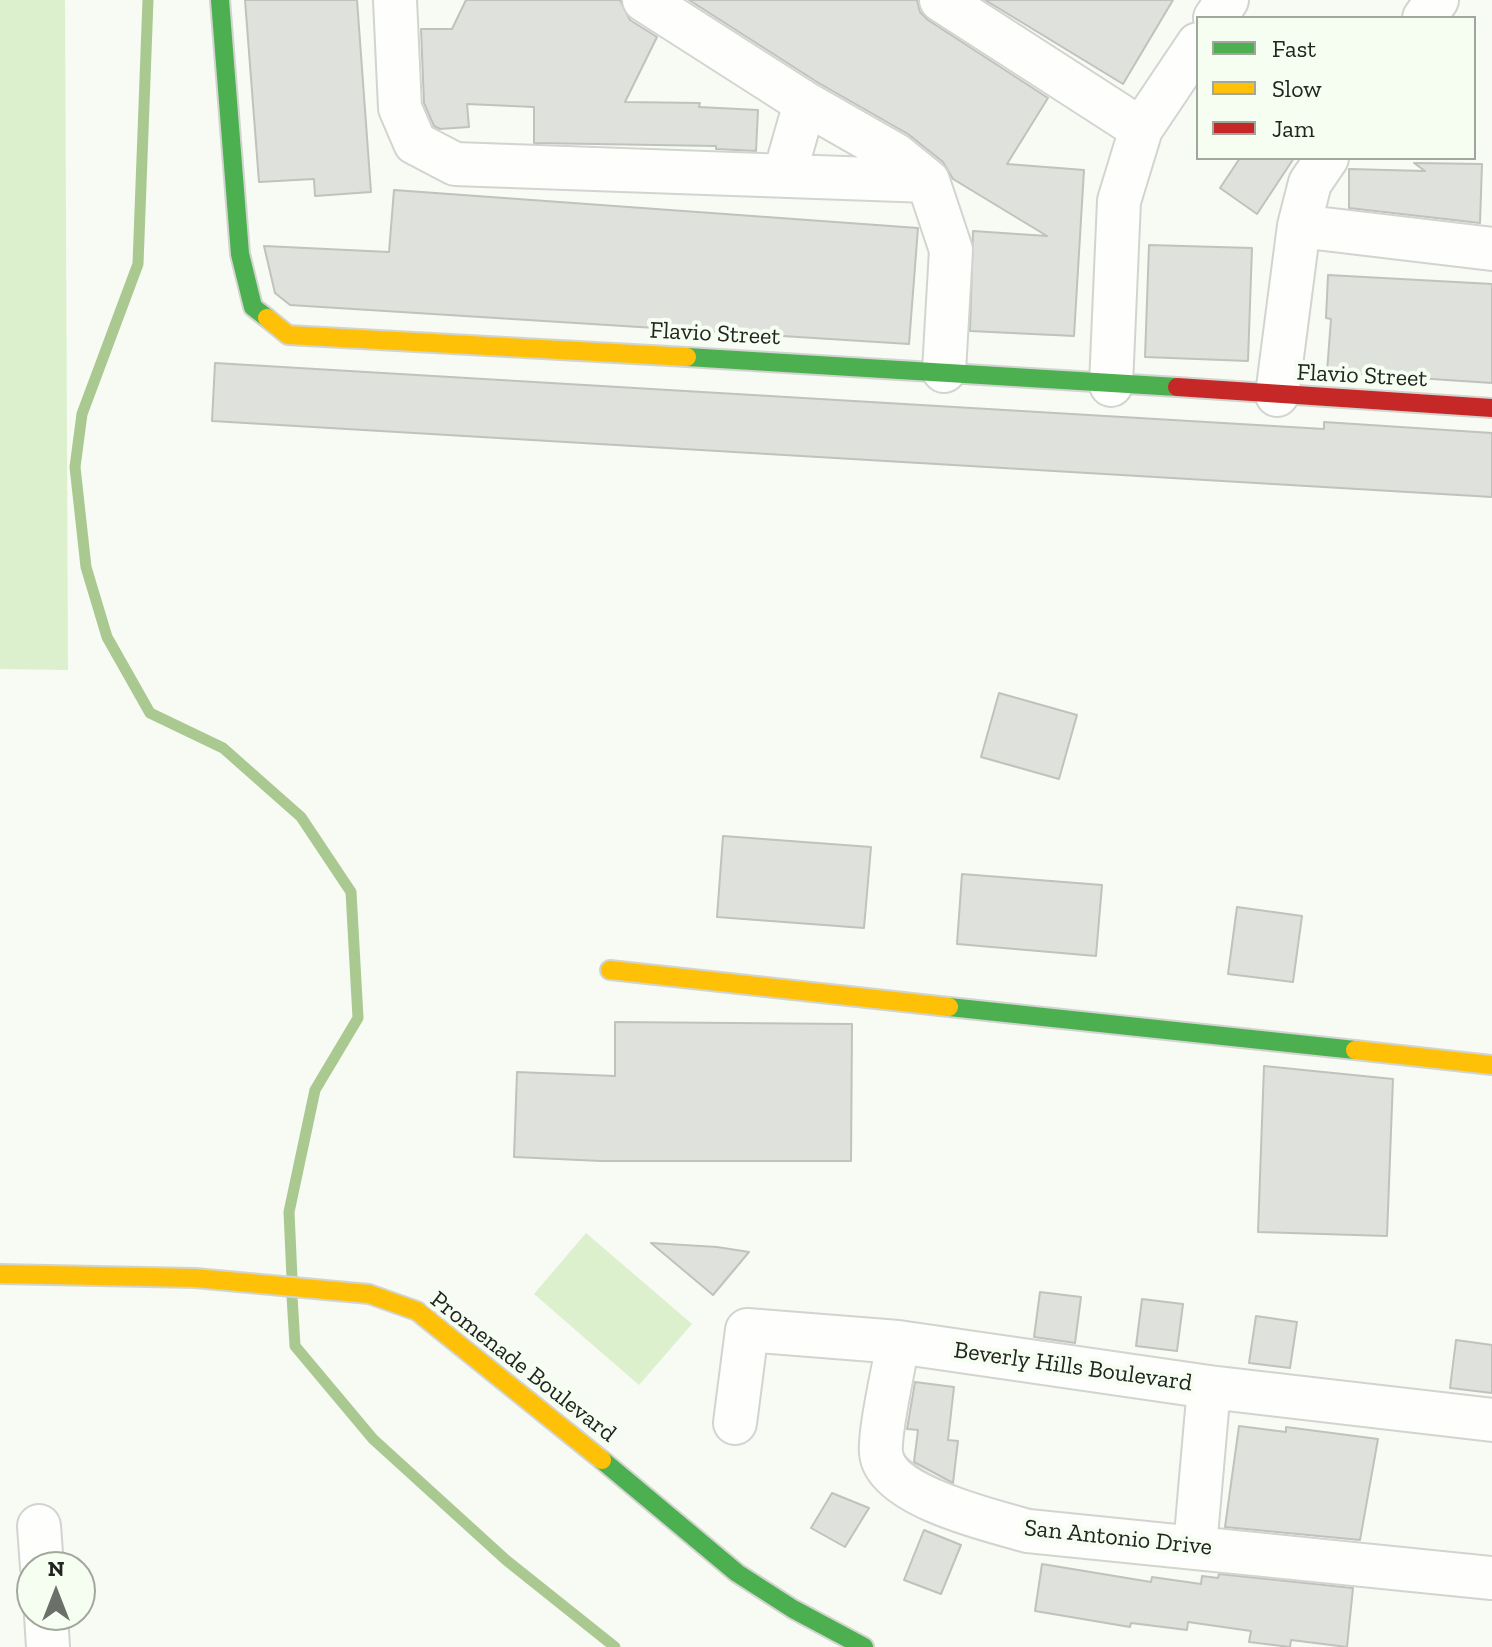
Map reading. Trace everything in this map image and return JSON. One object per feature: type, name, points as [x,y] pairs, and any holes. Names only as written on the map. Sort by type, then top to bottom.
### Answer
[{"type":"street","name":"Flavio Street","points":[[220,0],[240,254],[253,307],[288,335],[944,371],[1111,385],[1492,408]]},
{"type":"street","points":[[395,0],[400,108],[415,143],[455,164],[785,173],[928,181]]},
{"type":"street","points":[[644,0],[805,103],[896,155],[928,181],[951,250],[944,371]]},
{"type":"street","points":[[941,0],[1141,129]]},
{"type":"street","points":[[1111,385],[1119,201],[1141,129],[1196,47]]},
{"type":"street","points":[[785,173],[805,103]]},
{"type":"street","points":[[1277,395],[1299,226],[1310,183],[1326,160]]},
{"type":"street","points":[[1299,226],[1492,249]]},
{"type":"street","points":[[610,970],[1492,1065]]},
{"type":"street","name":"Promenade Boulevard","points":[[0,1274],[195,1278],[369,1294],[417,1311],[466,1347],[737,1573],[793,1609],[864,1647]]},
{"type":"street","name":"Beverly Hills Boulevard","points":[[735,1423],[747,1330],[898,1342],[1209,1387],[1492,1420]]},
{"type":"street","name":"San Antonio Drive","points":[[898,1342],[881,1453],[891,1476],[954,1509],[1028,1531],[1492,1578]]},
{"type":"street","points":[[1195,1547],[1209,1387]]},
{"type":"street","points":[[39,1526],[41,1551]]},
{"type":"green space","points":[[0,0],[65,0],[68,670],[0,669]]},
{"type":"green space","points":[[586,1233],[692,1324],[639,1385],[534,1294]]},
{"type":"building","points":[[245,0],[357,0],[371,192],[315,196],[314,179],[259,182]]},
{"type":"building","points":[[466,0],[620,0],[630,20],[657,37],[625,102],[700,103],[699,107],[758,110],[756,151],[716,149],[716,146],[534,143],[534,107],[467,104],[469,127],[440,129],[434,126],[424,103],[421,29],[452,29]]},
{"type":"building","points":[[689,0],[917,0],[920,12],[928,20],[1048,98],[1007,164],[1084,170],[1074,336],[970,331],[973,231],[1047,236],[953,179],[943,162],[908,134],[817,82]]},
{"type":"building","points":[[985,0],[1173,0],[1123,84]]},
{"type":"building","points":[[1239,160],[1293,160],[1257,214],[1220,188]]},
{"type":"building","points":[[1414,163],[1482,164],[1480,223],[1349,208],[1349,169],[1425,171]]},
{"type":"building","points":[[394,190],[918,228],[909,344],[290,305],[275,293],[264,246],[389,252]]},
{"type":"building","points":[[1149,245],[1252,248],[1248,361],[1145,357]]},
{"type":"building","points":[[1328,275],[1492,284],[1492,383],[1327,372],[1331,319],[1326,318]]},
{"type":"building","points":[[215,363],[1324,429],[1324,422],[1492,433],[1492,497],[212,421]]},
{"type":"building","points":[[999,693],[1077,715],[1059,779],[981,757]]},
{"type":"building","points":[[723,836],[871,847],[864,928],[717,917]]},
{"type":"building","points":[[962,874],[1102,885],[1096,956],[957,944]]},
{"type":"building","points":[[1237,907],[1302,916],[1293,982],[1228,974]]},
{"type":"building","points":[[615,1022],[852,1024],[851,1161],[601,1161],[514,1157],[517,1072],[615,1076]]},
{"type":"building","points":[[1264,1066],[1393,1079],[1387,1236],[1258,1232]]},
{"type":"building","points":[[651,1243],[717,1247],[749,1252],[713,1295]]},
{"type":"building","points":[[1040,1292],[1081,1297],[1075,1343],[1034,1337]]},
{"type":"building","points":[[1142,1299],[1183,1304],[1177,1351],[1136,1346]]},
{"type":"building","points":[[1256,1316],[1297,1322],[1290,1368],[1249,1363]]},
{"type":"building","points":[[1456,1340],[1492,1345],[1492,1393],[1450,1388]]},
{"type":"building","points":[[915,1382],[954,1387],[948,1440],[958,1441],[953,1483],[914,1462],[918,1430],[907,1429]]},
{"type":"building","points":[[1239,1426],[1286,1432],[1286,1427],[1378,1439],[1360,1540],[1225,1527]]},
{"type":"building","points":[[832,1493],[869,1508],[845,1547],[811,1528]]},
{"type":"building","points":[[924,1530],[961,1545],[941,1594],[904,1580]]},
{"type":"building","points":[[1042,1564],[1151,1582],[1152,1577],[1201,1584],[1202,1576],[1218,1578],[1219,1574],[1353,1588],[1347,1647],[1291,1640],[1290,1647],[1249,1642],[1251,1631],[1188,1622],[1187,1630],[1131,1623],[1130,1627],[1035,1611]]},
{"type":"waterway","points":[[148,0],[138,264],[82,414],[75,467],[86,567],[107,637],[150,713],[223,748],[301,817],[351,892],[358,1018],[315,1090],[289,1212],[292,1278]]},
{"type":"waterway","points":[[292,1296],[295,1346],[373,1439],[506,1560],[615,1647]]},
{"type":"traffic: fast","points":[[220,0],[240,254],[253,307],[267,318]]},
{"type":"traffic: fast","points":[[687,357],[1177,387]]},
{"type":"traffic: fast","points":[[949,1007],[1355,1050]]},
{"type":"traffic: fast","points":[[602,1460],[737,1573],[793,1609],[864,1647]]},
{"type":"traffic: slow","points":[[267,318],[288,335],[687,357]]},
{"type":"traffic: slow","points":[[610,970],[949,1007]]},
{"type":"traffic: slow","points":[[1355,1050],[1492,1065]]},
{"type":"traffic: slow","points":[[0,1274],[195,1278],[369,1294],[417,1311],[602,1460]]},
{"type":"traffic: jam","points":[[1177,387],[1492,408]]}]
